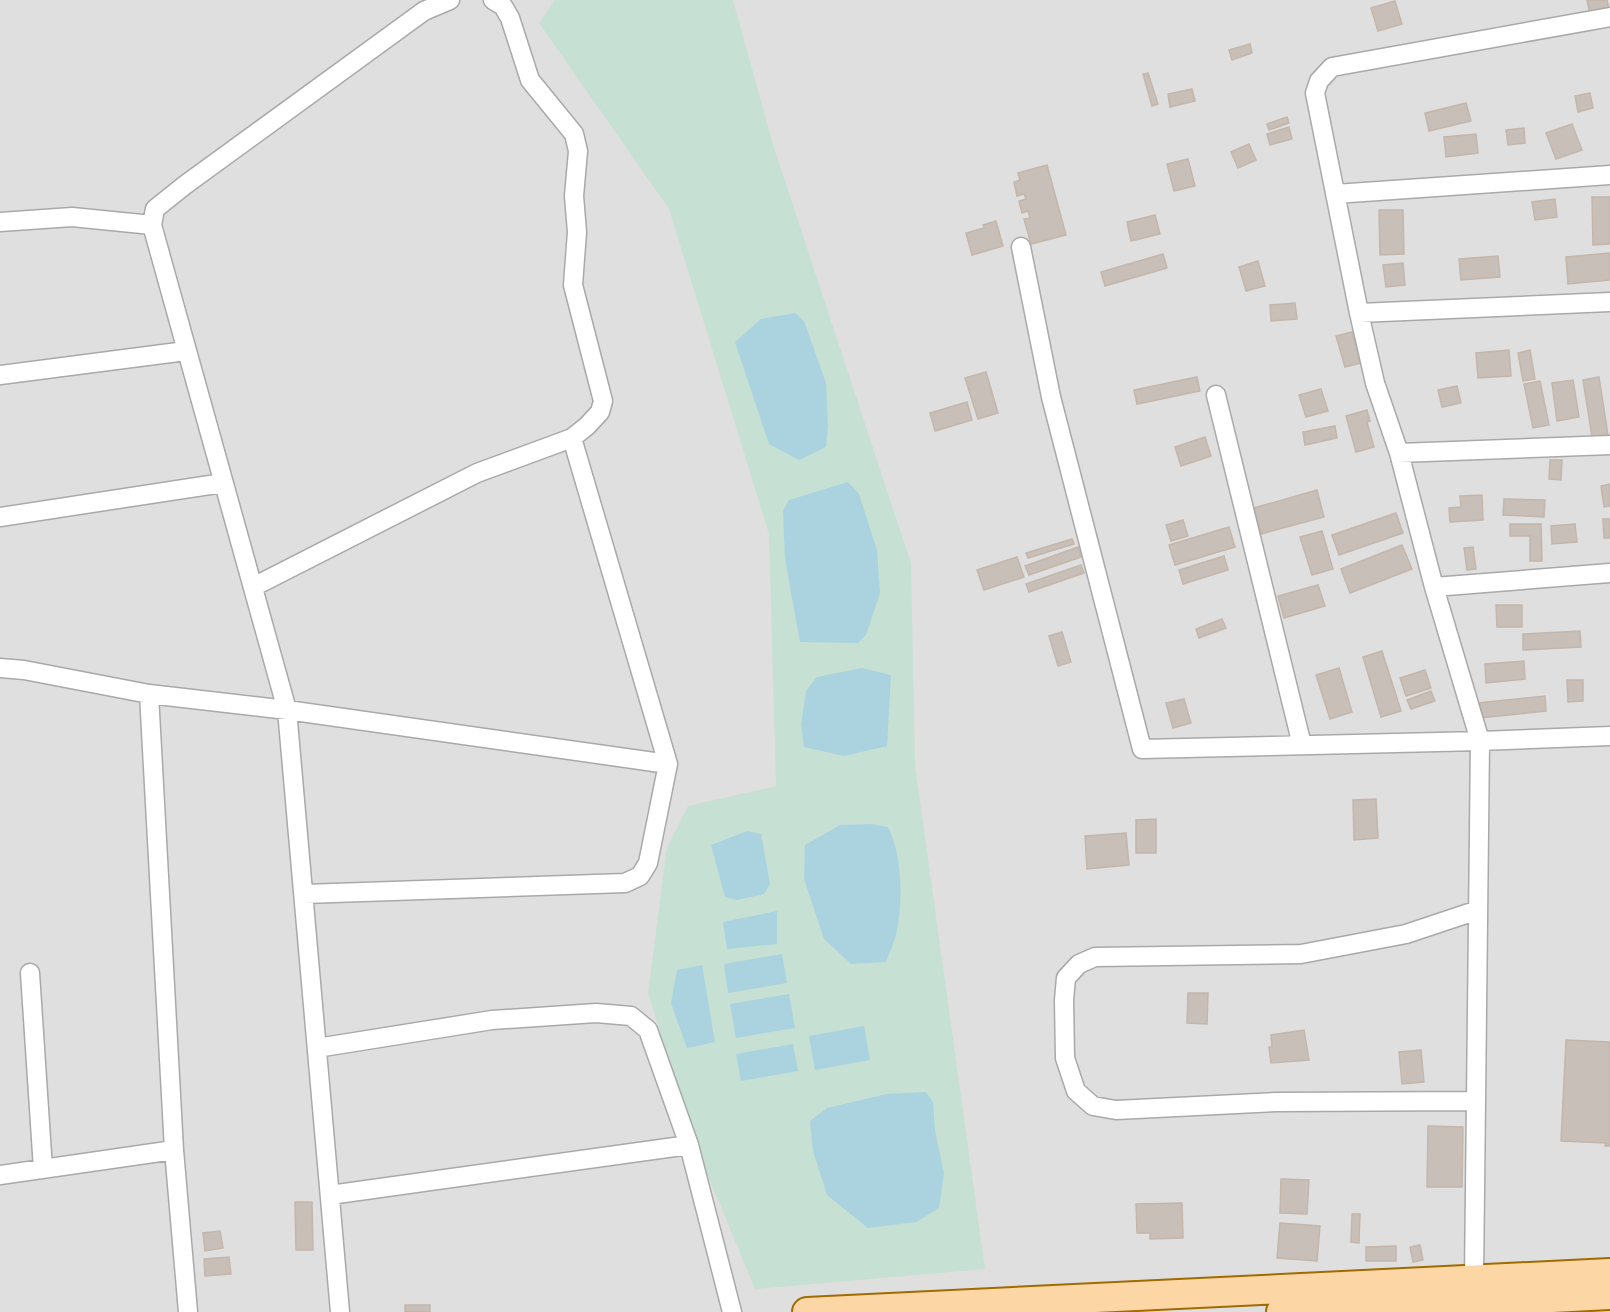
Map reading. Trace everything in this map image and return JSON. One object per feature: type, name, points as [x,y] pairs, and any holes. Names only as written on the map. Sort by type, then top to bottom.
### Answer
[{"type":"main road","points":[[807,1312],[1610,1273]]},
{"type":"main road","points":[[1281,1312],[1610,1295]]},
{"type":"street","points":[[340,1312],[287,710],[152,225],[155,209],[185,185],[424,11],[450,0]]},
{"type":"street","points":[[253,587],[477,473],[572,438],[600,412],[603,401],[573,285],[578,232],[574,196],[578,151],[574,134],[530,80],[510,18],[503,6],[493,0]]},
{"type":"street","points":[[1474,1280],[1480,741],[1434,587],[1399,453],[1375,383],[1315,93],[1319,81],[1332,68],[1610,17]]},
{"type":"street","points":[[1335,194],[1610,175]]},
{"type":"street","points":[[0,222],[72,218],[152,225]]},
{"type":"street","points":[[1021,247],[1051,397],[1142,749],[1610,736]]},
{"type":"street","points":[[1359,313],[1610,302]]},
{"type":"street","points":[[0,375],[186,351]]},
{"type":"street","points":[[1216,395],[1302,745]]},
{"type":"street","points":[[304,894],[625,883],[640,876],[648,863],[668,764],[572,438]]},
{"type":"street","points":[[1399,453],[1610,445]]},
{"type":"street","points":[[0,517],[223,483]]},
{"type":"street","points":[[1434,587],[1610,573]]},
{"type":"street","points":[[0,668],[24,670],[149,694],[287,710],[668,764]]},
{"type":"street","points":[[149,694],[174,1150],[188,1312]]},
{"type":"street","points":[[1476,1101],[1277,1102],[1116,1110],[1093,1106],[1076,1091],[1065,1058],[1064,1000],[1066,978],[1079,964],[1095,957],[1301,954],[1406,934],[1478,910]]},
{"type":"street","points":[[30,973],[44,1169]]},
{"type":"street","points":[[317,1048],[492,1020],[596,1013],[631,1016],[648,1030],[689,1145],[732,1312]]},
{"type":"street","points":[[330,1195],[689,1145]]},
{"type":"street","points":[[0,1175],[174,1150]]},
{"type":"shaded area","points":[[0,0],[1610,0],[1610,1312],[0,1312]]},
{"type":"green space","points":[[555,0],[733,0],[774,148],[911,563],[915,765],[985,1269],[755,1289],[694,1142],[648,993],[667,847],[688,806],[776,786],[769,534],[669,209],[539,23]]},
{"type":"water","points":[[795,313],[804,321],[826,383],[828,426],[826,447],[799,460],[769,444],[735,342],[761,319]]},
{"type":"water","points":[[848,482],[859,494],[877,550],[880,593],[866,635],[858,643],[800,642],[785,559],[783,511],[789,500]]},
{"type":"water","points":[[862,668],[891,675],[887,746],[844,756],[804,747],[801,725],[806,691],[817,677]]},
{"type":"water","points":[[871,824],[888,827],[893,838],[900,877],[899,918],[895,938],[886,962],[851,964],[824,939],[804,879],[805,845],[840,825]]},
{"type":"water","points":[[747,831],[761,834],[770,884],[764,894],[737,900],[725,897],[711,845]]},
{"type":"water","points":[[777,911],[777,944],[727,949],[723,922]]},
{"type":"water","points":[[782,954],[787,983],[728,993],[724,964]]},
{"type":"water","points":[[702,965],[715,1042],[687,1048],[671,1003],[677,970]]},
{"type":"water","points":[[789,994],[795,1028],[736,1038],[730,1004]]},
{"type":"water","points":[[864,1026],[870,1060],[815,1070],[809,1036]]},
{"type":"water","points":[[793,1044],[798,1071],[741,1081],[736,1054]]},
{"type":"water","points":[[926,1092],[933,1102],[935,1131],[944,1173],[939,1208],[916,1222],[868,1228],[827,1195],[813,1151],[810,1121],[827,1108],[887,1094]]},
{"type":"building","points":[[1587,0],[1607,0],[1609,9],[1590,14]]},
{"type":"building","points":[[1395,1],[1402,24],[1378,31],[1371,8]]},
{"type":"building","points":[[1250,44],[1252,53],[1232,60],[1229,50]]},
{"type":"building","points":[[1148,73],[1158,104],[1152,106],[1143,74]]},
{"type":"building","points":[[1192,89],[1195,101],[1170,107],[1168,94]]},
{"type":"building","points":[[1590,93],[1593,108],[1578,112],[1575,96]]},
{"type":"building","points":[[1466,103],[1471,121],[1429,131],[1425,113]]},
{"type":"building","points":[[1287,117],[1289,123],[1269,130],[1267,124]]},
{"type":"building","points":[[1572,124],[1582,150],[1556,159],[1546,133]]},
{"type":"building","points":[[1289,127],[1292,139],[1270,145],[1267,134]]},
{"type":"building","points":[[1524,128],[1525,143],[1508,145],[1506,130]]},
{"type":"building","points":[[1476,134],[1478,153],[1446,157],[1444,137]]},
{"type":"building","points":[[1249,144],[1256,160],[1238,168],[1231,152]]},
{"type":"building","points":[[1188,159],[1195,186],[1174,191],[1167,164]]},
{"type":"building","points":[[1047,165],[1066,235],[1031,244],[1024,219],[1030,218],[1028,211],[1022,213],[1019,201],[1026,199],[1024,194],[1017,196],[1014,182],[1020,180],[1018,173]]},
{"type":"building","points":[[1592,197],[1610,197],[1610,244],[1593,245]]},
{"type":"building","points":[[1555,199],[1557,217],[1535,220],[1532,202]]},
{"type":"building","points":[[1379,210],[1403,210],[1404,254],[1380,255]]},
{"type":"building","points":[[1155,215],[1160,234],[1131,241],[1127,222]]},
{"type":"building","points":[[996,221],[1003,246],[972,255],[966,233],[984,228],[983,225]]},
{"type":"building","points":[[1610,253],[1610,280],[1568,284],[1566,257]]},
{"type":"building","points":[[1163,254],[1167,268],[1105,286],[1101,272]]},
{"type":"building","points":[[1498,256],[1500,277],[1461,280],[1459,259]]},
{"type":"building","points":[[1258,261],[1265,286],[1246,291],[1239,267]]},
{"type":"building","points":[[1403,263],[1405,285],[1386,287],[1383,265]]},
{"type":"building","points":[[1295,303],[1297,319],[1271,321],[1270,305]]},
{"type":"building","points":[[1352,332],[1361,363],[1345,367],[1336,336]]},
{"type":"building","points":[[1509,350],[1511,376],[1478,378],[1476,353]]},
{"type":"building","points":[[1530,350],[1535,379],[1523,381],[1518,353]]},
{"type":"building","points":[[986,372],[998,413],[978,419],[965,378]]},
{"type":"building","points":[[1197,377],[1200,391],[1137,404],[1134,390]]},
{"type":"building","points":[[1599,377],[1608,435],[1592,437],[1583,380]]},
{"type":"building","points":[[1573,380],[1579,417],[1557,421],[1552,383]]},
{"type":"building","points":[[1540,381],[1549,425],[1533,428],[1524,384]]},
{"type":"building","points":[[1457,386],[1461,403],[1442,407],[1438,390]]},
{"type":"building","points":[[1321,389],[1328,411],[1306,417],[1299,395]]},
{"type":"building","points":[[967,402],[972,420],[935,431],[930,413]]},
{"type":"building","points":[[1367,410],[1370,421],[1367,422],[1374,447],[1356,452],[1346,416]]},
{"type":"building","points":[[1335,426],[1337,438],[1305,445],[1303,432]]},
{"type":"building","points":[[1205,437],[1211,456],[1181,466],[1175,447]]},
{"type":"building","points":[[1550,460],[1562,460],[1561,480],[1549,479]]},
{"type":"building","points":[[1610,484],[1610,506],[1604,507],[1601,486]]},
{"type":"building","points":[[1317,490],[1324,517],[1261,534],[1254,508]]},
{"type":"building","points":[[1482,495],[1483,520],[1450,522],[1449,508],[1461,507],[1460,496]]},
{"type":"building","points":[[1504,499],[1545,500],[1544,517],[1503,515]]},
{"type":"building","points":[[1396,513],[1403,533],[1339,555],[1332,535]]},
{"type":"building","points":[[1603,519],[1610,519],[1610,538],[1604,538]]},
{"type":"building","points":[[1183,520],[1188,536],[1171,541],[1166,525]]},
{"type":"building","points":[[1510,524],[1541,524],[1542,561],[1530,561],[1530,536],[1510,536]]},
{"type":"building","points":[[1575,524],[1577,542],[1552,544],[1551,526]]},
{"type":"building","points":[[1229,527],[1235,547],[1175,565],[1169,545]]},
{"type":"building","points":[[1322,531],[1333,569],[1312,575],[1300,537]]},
{"type":"building","points":[[1072,539],[1074,544],[1028,558],[1026,553]]},
{"type":"building","points":[[1402,545],[1412,569],[1350,593],[1341,569]]},
{"type":"building","points":[[1078,547],[1081,557],[1029,575],[1025,566]]},
{"type":"building","points":[[1473,547],[1476,569],[1467,570],[1464,548]]},
{"type":"building","points":[[1224,556],[1228,570],[1183,584],[1179,570]]},
{"type":"building","points":[[1017,557],[1024,577],[984,590],[977,570]]},
{"type":"building","points":[[1081,565],[1084,573],[1029,592],[1026,584]]},
{"type":"building","points":[[1318,585],[1325,606],[1284,618],[1278,596]]},
{"type":"building","points":[[1496,605],[1522,605],[1522,627],[1497,627]]},
{"type":"building","points":[[1222,619],[1226,628],[1199,638],[1196,629]]},
{"type":"building","points":[[1580,631],[1581,647],[1523,650],[1523,634]]},
{"type":"building","points":[[1062,632],[1071,662],[1058,666],[1049,636]]},
{"type":"building","points":[[1382,651],[1401,711],[1381,717],[1363,657]]},
{"type":"building","points":[[1524,661],[1525,679],[1486,683],[1485,664]]},
{"type":"building","points":[[1339,668],[1352,712],[1330,719],[1316,675]]},
{"type":"building","points":[[1425,670],[1431,688],[1406,696],[1400,678]]},
{"type":"building","points":[[1567,680],[1583,680],[1583,701],[1568,702]]},
{"type":"building","points":[[1431,691],[1435,701],[1411,709],[1407,700]]},
{"type":"building","points":[[1545,696],[1546,711],[1480,718],[1478,703]]},
{"type":"building","points":[[1184,699],[1191,723],[1173,728],[1166,703]]},
{"type":"building","points":[[1376,799],[1378,838],[1354,840],[1353,800]]},
{"type":"building","points":[[1156,819],[1156,853],[1136,853],[1136,820]]},
{"type":"building","points":[[1126,833],[1129,865],[1087,869],[1085,836]]},
{"type":"building","points":[[1188,993],[1208,993],[1207,1024],[1187,1023]]},
{"type":"building","points":[[1304,1030],[1309,1060],[1271,1063],[1269,1047],[1272,1047],[1271,1035]]},
{"type":"building","points":[[1566,1040],[1610,1042],[1610,1146],[1605,1146],[1606,1143],[1561,1141]]},
{"type":"building","points":[[1421,1050],[1424,1082],[1402,1084],[1399,1052]]},
{"type":"building","points":[[1428,1126],[1463,1127],[1462,1187],[1427,1187]]},
{"type":"building","points":[[1281,1179],[1309,1180],[1307,1214],[1280,1213]]},
{"type":"building","points":[[295,1202],[312,1202],[313,1250],[296,1250]]},
{"type":"building","points":[[1182,1203],[1183,1238],[1150,1239],[1150,1233],[1137,1233],[1136,1204]]},
{"type":"building","points":[[1352,1214],[1360,1214],[1359,1243],[1351,1242]]},
{"type":"building","points":[[1280,1223],[1320,1226],[1317,1261],[1277,1258]]},
{"type":"building","points":[[220,1231],[223,1248],[205,1251],[203,1233]]},
{"type":"building","points":[[1420,1245],[1423,1260],[1413,1262],[1410,1247]]},
{"type":"building","points":[[1396,1246],[1396,1261],[1366,1261],[1366,1247]]},
{"type":"building","points":[[229,1257],[231,1274],[205,1276],[204,1259]]},
{"type":"building","points":[[405,1305],[430,1305],[430,1312],[405,1312]]}]
